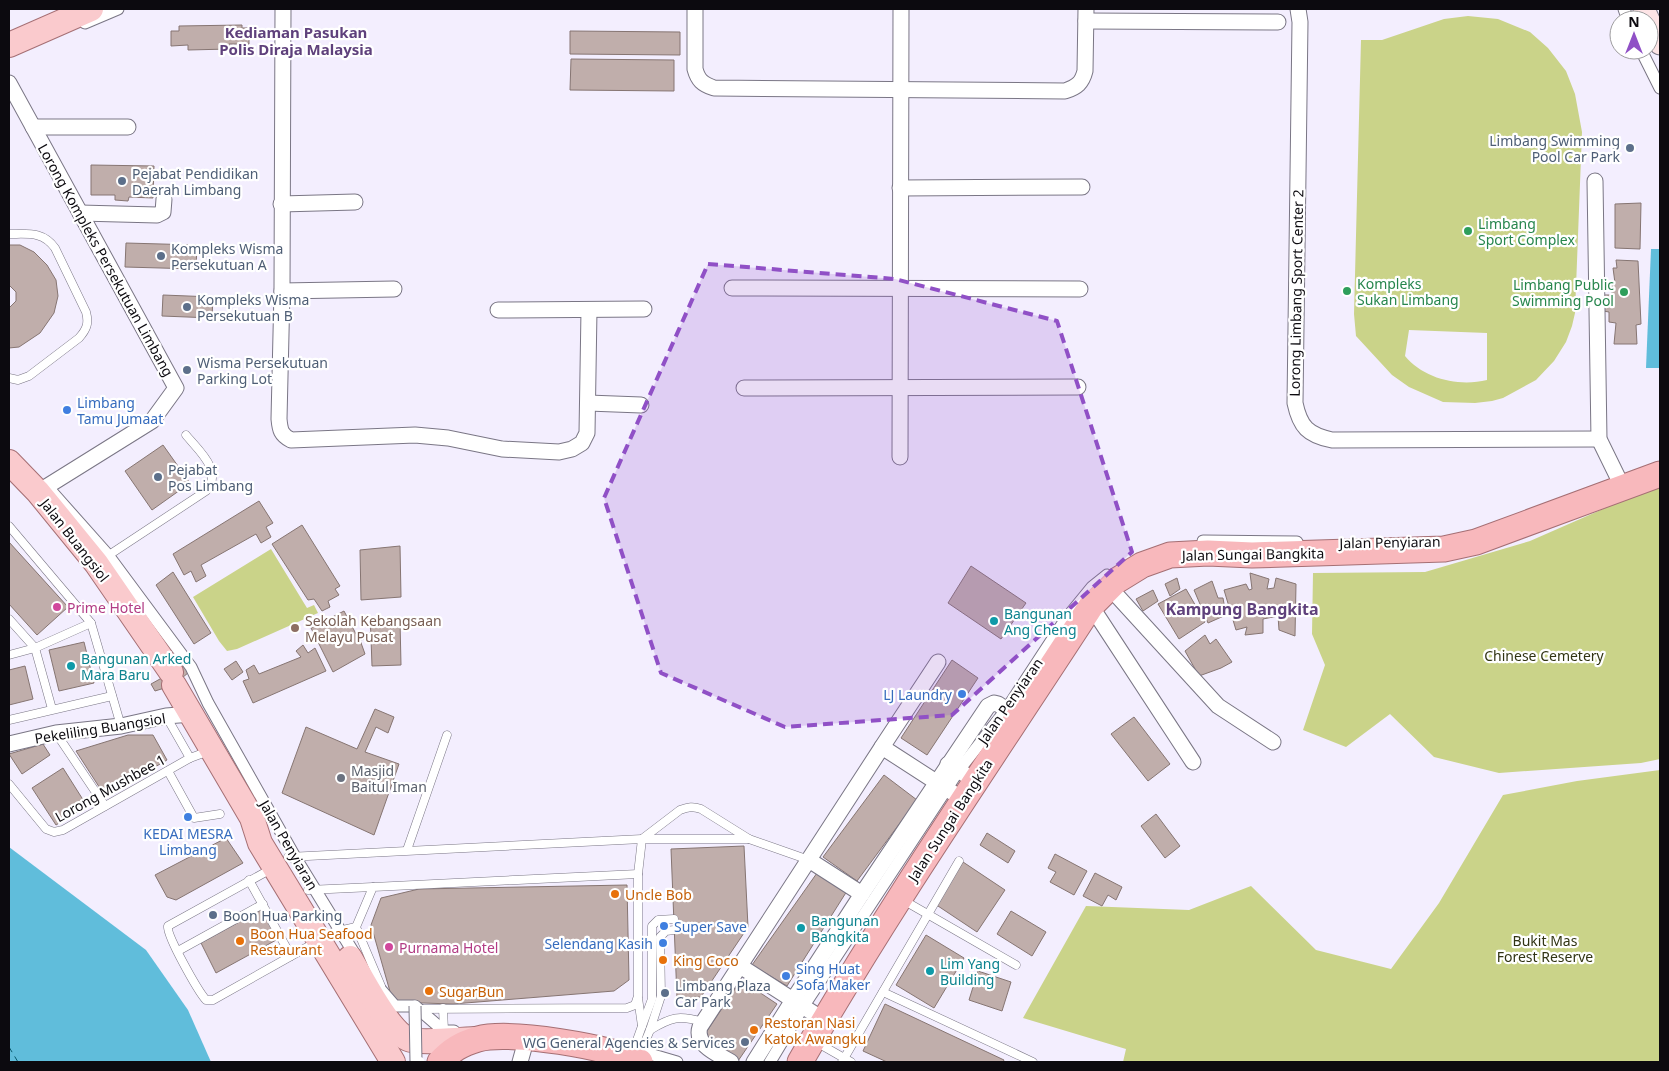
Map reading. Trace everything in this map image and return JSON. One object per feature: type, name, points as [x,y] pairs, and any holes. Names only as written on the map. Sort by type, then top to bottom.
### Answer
[{"type":"highway","name":"Jalan Sungai Bangkita","points":[[800,1062],[808,1017],[899,898],[955,781],[1012,714],[1092,606],[1116,581],[1142,565],[1170,555],[1208,553],[1252,555],[1444,549],[1476,542],[1621,483],[1660,474]]},
{"type":"highway","points":[[433,1051],[451,1050],[479,1039],[499,1036],[527,1037],[578,1045],[632,1057]]},
{"type":"main road","points":[[9,45],[92,9]]},
{"type":"main road","points":[[1644,9],[1660,44]]},
{"type":"main road","name":"Jalan Buangsiol","points":[[9,462],[42,489],[102,559],[252,818],[275,835],[286,860]]},
{"type":"main road","points":[[286,860],[312,890],[393,1028],[409,1039],[425,1041],[433,1051]]},
{"type":"main road","points":[[286,860],[337,932],[389,1059]]},
{"type":"street","points":[[9,57],[118,9]]},
{"type":"street","points":[[283,9],[282,291],[279,420],[284,436],[291,440],[415,435],[448,438],[502,449],[559,452],[572,449],[582,443],[587,433],[589,310]]},
{"type":"street","points":[[695,9],[695,69],[697,78],[704,85],[714,88],[1066,91],[1075,88],[1083,81],[1085,71],[1086,15],[1278,22]]},
{"type":"street","points":[[900,457],[901,9]]},
{"type":"street","name":"Lorong Limbang Sport Center 2","points":[[1298,9],[1300,22],[1295,403],[1298,417],[1306,429],[1318,437],[1332,440],[1599,439]]},
{"type":"street","points":[[1646,60],[1660,88]]},
{"type":"street","name":"Lorong Kompleks Persekutuan Limbang","points":[[9,84],[176,388],[152,421],[42,489]]},
{"type":"street","points":[[33,127],[128,127]]},
{"type":"street","points":[[1595,181],[1599,439],[1621,483]]},
{"type":"street","points":[[900,188],[1082,188]]},
{"type":"street","points":[[80,213],[157,215],[163,212],[164,199]]},
{"type":"street","points":[[281,204],[355,202]]},
{"type":"street","points":[[732,288],[1080,289]]},
{"type":"street","points":[[282,291],[394,289]]},
{"type":"street","points":[[498,310],[644,309]]},
{"type":"street","points":[[744,388],[1078,387]]},
{"type":"street","points":[[588,403],[641,405]]},
{"type":"street","points":[[9,450],[42,489]]},
{"type":"street","name":"Jalan Penyiaran","points":[[1012,714],[1065,620],[1092,587],[1118,566],[1157,549],[1188,542],[1238,540],[1371,545],[1433,543],[1464,538],[1579,496],[1621,483],[1660,465]]},
{"type":"street","name":"Jalan Penyiaran","points":[[102,559],[191,667],[286,860]]},
{"type":"street","points":[[1110,588],[1218,706],[1273,742]]},
{"type":"street","points":[[1092,606],[1193,762]]},
{"type":"street","points":[[731,1062],[699,1040],[698,1033],[703,1022],[938,662]]},
{"type":"street","points":[[770,1062],[808,1017],[955,781],[988,706],[994,703],[1012,714]]},
{"type":"street","name":"Pekeliling Buangsiol","points":[[9,744],[56,733],[121,726],[166,716],[192,714]]},
{"type":"street","points":[[882,747],[955,781]]},
{"type":"street","points":[[754,1062],[808,1017],[862,894],[955,781]]},
{"type":"street","points":[[809,860],[862,894]]},
{"type":"street","points":[[337,932],[366,974],[395,1006],[417,1007]]},
{"type":"street","points":[[740,966],[808,1017]]},
{"type":"street","points":[[417,1007],[433,1051]]},
{"type":"street","points":[[417,1007],[433,1051]]},
{"type":"street","points":[[389,1059],[558,1033],[592,1039],[632,1057],[677,1062]]},
{"type":"street","points":[[520,1062],[527,1037]]},
{"type":"lane","points":[[9,234],[34,234],[43,236],[50,241],[86,312],[88,321],[86,331],[79,338],[29,376],[18,380],[9,378]]},
{"type":"lane","points":[[102,559],[211,486],[213,472],[210,465],[186,434]]},
{"type":"lane","points":[[9,526],[91,623],[121,726]]},
{"type":"lane","points":[[9,619],[35,648],[52,709]]},
{"type":"lane","points":[[9,655],[35,648],[91,623]]},
{"type":"lane","points":[[9,720],[112,696]]},
{"type":"lane","points":[[166,716],[190,758]]},
{"type":"lane","points":[[56,733],[105,806]]},
{"type":"lane","points":[[407,850],[447,735]]},
{"type":"lane","name":"Lorong Mushbee 1","points":[[9,784],[46,829],[54,832],[63,830],[190,758],[212,750]]},
{"type":"lane","points":[[168,771],[194,818],[220,814]]},
{"type":"lane","points":[[642,1026],[638,996],[638,874],[642,840],[680,810],[686,807],[694,807],[701,809],[749,839],[809,860]]},
{"type":"lane","points":[[373,887],[337,932],[209,1001],[203,997],[167,929],[171,923],[286,860],[407,850],[642,840],[749,839]]},
{"type":"lane","points":[[808,1017],[846,1061],[883,992],[959,861]]},
{"type":"lane","points":[[312,890],[638,874]]},
{"type":"lane","points":[[250,880],[291,956]]},
{"type":"lane","points":[[899,898],[1016,964]]},
{"type":"lane","points":[[178,951],[263,904]]},
{"type":"lane","points":[[632,1057],[652,999],[652,926],[658,920],[674,919]]},
{"type":"lane","points":[[632,1057],[650,1030],[661,996],[660,937],[666,931],[674,930]]},
{"type":"lane","points":[[337,932],[383,992]]},
{"type":"lane","points":[[883,992],[1016,1059],[1033,1062]]},
{"type":"lane","points":[[417,1007],[627,1008],[635,1005],[638,996]]},
{"type":"lane","points":[[433,1051],[443,1008]]},
{"type":"lane","points":[[650,1030],[663,1022],[686,1017],[703,1022]]},
{"type":"highlighted area","points":[[708,264],[895,279],[1057,321],[1132,552],[952,715],[785,727],[661,673],[604,498]]},
{"type":"green space","name":"Limbang Sport Complex","points":[[1468,16],[1498,19],[1530,32],[1548,48],[1566,71],[1575,94],[1582,132],[1575,313],[1566,342],[1554,361],[1536,380],[1503,398],[1475,403],[1443,402],[1409,387],[1392,375],[1356,336],[1354,314],[1361,40],[1382,40],[1444,19]],"holes":[[[1409,330],[1487,333],[1487,380],[1454,382],[1432,376],[1413,364],[1405,356]]]},
{"type":"green space","name":"Chinese Cemetery","points":[[1660,484],[1660,759],[1641,763],[1499,773],[1434,757],[1390,714],[1346,747],[1303,730],[1325,665],[1312,634],[1313,573],[1425,572],[1530,541]]},
{"type":"green space","points":[[271,549],[307,608],[314,605],[318,613],[237,649],[227,651],[193,597]]},
{"type":"green space","name":"Bukit Mas Forest Reserve","points":[[1660,770],[1660,1062],[1123,1062],[1126,1049],[1023,1018],[1086,906],[1189,910],[1251,886],[1316,950],[1391,969],[1439,903],[1503,795],[1577,781]]},
{"type":"water","points":[[1651,249],[1660,249],[1660,368],[1646,368]]},
{"type":"water","points":[[9,847],[146,950],[188,1010],[211,1062],[9,1062]]},
{"type":"building","points":[[242,25],[242,28],[249,28],[249,44],[229,44],[229,49],[188,50],[188,45],[171,46],[171,31],[179,31],[179,26]]},
{"type":"building","points":[[570,31],[680,32],[680,55],[570,54]]},
{"type":"building","points":[[571,59],[674,60],[674,91],[570,90]]},
{"type":"building","name":"Pejabat Pendidikan Daerah Limbang","points":[[91,165],[154,166],[153,198],[129,197],[128,201],[115,200],[115,195],[91,195]]},
{"type":"building","points":[[1641,203],[1640,249],[1615,248],[1615,204]]},
{"type":"building","name":"Kompleks Wisma Persekutuan A","points":[[126,243],[197,245],[196,269],[125,267]]},
{"type":"building","points":[[9,245],[20,245],[34,252],[47,265],[56,280],[58,296],[54,313],[40,333],[19,347],[9,348],[9,308],[16,301],[16,292],[9,285]]},
{"type":"building","points":[[1616,260],[1638,261],[1641,324],[1636,325],[1637,344],[1614,344],[1616,323],[1609,322],[1609,312],[1603,311],[1604,295],[1612,295],[1612,283],[1615,283],[1613,268],[1617,268]]},
{"type":"building","name":"Kompleks Wisma Persekutuan B","points":[[163,295],[213,297],[212,318],[162,316]]},
{"type":"building","name":"Pejabat Pos Limbang","points":[[163,445],[190,483],[152,510],[125,471]]},
{"type":"building","points":[[259,501],[273,523],[266,527],[271,537],[261,543],[256,534],[201,565],[206,576],[196,582],[191,571],[184,575],[173,554]]},
{"type":"building","points":[[302,525],[340,586],[335,589],[339,595],[328,601],[330,607],[322,611],[314,599],[308,600],[272,544]]},
{"type":"building","points":[[9,542],[68,607],[37,635],[9,604]]},
{"type":"building","points":[[400,546],[401,597],[361,600],[360,550]]},
{"type":"building","name":"Bangunan Ang Cheng","points":[[971,566],[1026,603],[1001,639],[948,603]]},
{"type":"building","points":[[173,572],[211,633],[194,644],[156,585]]},
{"type":"building","points":[[1250,573],[1269,579],[1267,589],[1274,588],[1276,578],[1296,584],[1295,636],[1279,630],[1278,616],[1263,619],[1263,633],[1245,635],[1247,627],[1236,630],[1224,590],[1246,584],[1249,590],[1252,589]]},
{"type":"building","points":[[1177,578],[1180,589],[1170,596],[1165,584]]},
{"type":"building","points":[[1212,581],[1218,598],[1223,598],[1226,615],[1208,623],[1194,590]]},
{"type":"building","points":[[1186,589],[1205,622],[1179,639],[1158,604]]},
{"type":"building","points":[[1153,590],[1158,601],[1143,611],[1136,599]]},
{"type":"building","points":[[344,611],[356,634],[371,633],[370,625],[400,621],[401,665],[372,666],[371,638],[360,640],[365,654],[333,672],[311,628]]},
{"type":"building","points":[[1205,635],[1210,644],[1216,639],[1232,662],[1199,676],[1185,651]]},
{"type":"building","name":"Bangunan Arked Mara Baru","points":[[84,642],[94,683],[59,691],[49,650]]},
{"type":"building","points":[[303,645],[308,653],[315,648],[326,671],[253,703],[243,681],[249,679],[246,670],[254,665],[259,674],[301,657],[296,651]]},
{"type":"building","points":[[952,660],[978,678],[927,755],[901,738]]},
{"type":"building","points":[[236,661],[243,672],[232,680],[224,669]]},
{"type":"building","points":[[185,665],[189,672],[174,685],[155,691],[151,684]]},
{"type":"building","points":[[25,666],[33,699],[9,705],[9,670]]},
{"type":"building","name":"Masjid Baitul Iman","points":[[375,709],[394,717],[388,733],[376,727],[365,752],[399,764],[374,835],[282,793],[306,727],[357,749]]},
{"type":"building","points":[[1134,717],[1170,764],[1148,781],[1111,734]]},
{"type":"building","points":[[128,735],[153,735],[167,760],[105,796],[76,751]]},
{"type":"building","points":[[43,744],[50,755],[22,774],[9,754]]},
{"type":"building","points":[[63,768],[87,806],[56,825],[32,788]]},
{"type":"building","points":[[884,775],[917,800],[857,881],[823,857]]},
{"type":"building","points":[[1156,814],[1180,846],[1165,858],[1141,826]]},
{"type":"building","points":[[987,833],[1015,851],[1008,863],[980,845]]},
{"type":"building","points":[[226,838],[243,863],[176,900],[167,897],[155,875]]},
{"type":"building","points":[[744,846],[748,927],[701,997],[677,998],[671,849]]},
{"type":"building","points":[[1055,854],[1087,871],[1074,895],[1050,882],[1056,872],[1048,868]]},
{"type":"building","points":[[963,862],[1005,890],[977,932],[935,904]]},
{"type":"building","name":"Bangunan Bangkita","points":[[817,873],[847,891],[787,986],[752,965]]},
{"type":"building","points":[[1095,873],[1122,887],[1116,900],[1108,895],[1102,906],[1083,896]]},
{"type":"building","points":[[627,885],[629,980],[614,991],[453,1004],[393,1002],[371,925],[381,898],[419,889]]},
{"type":"building","name":"Boon Hua Seafood Restaurant","points":[[261,910],[278,939],[216,973],[201,943]]},
{"type":"building","points":[[1011,911],[1046,932],[1032,956],[997,934]]},
{"type":"building","name":"Lim Yang Building","points":[[926,935],[964,958],[934,1008],[896,985]]},
{"type":"building","points":[[978,971],[1011,982],[1002,1011],[969,1000]]},
{"type":"building","points":[[741,980],[777,1004],[738,1061],[703,1037]]},
{"type":"building","points":[[885,1004],[1004,1060],[1003,1062],[887,1062],[863,1051]]},
{"type":"ferry route","points":[[9,1047],[18,1062]]},
{"type":"place","name":"Limbang Swimming Pool Car Park","points":[[1630,148]]},
{"type":"place","name":"Pejabat Pendidikan Daerah Limbang","points":[[122,181]]},
{"type":"place","name":"Limbang Sport Complex","points":[[1468,231]]},
{"type":"place","name":"Kompleks Wisma Persekutuan A","points":[[161,256]]},
{"type":"place","name":"Kompleks Sukan Limbang","points":[[1347,291]]},
{"type":"place","name":"Limbang Public Swimming Pool","points":[[1624,292]]},
{"type":"place","name":"Kompleks Wisma Persekutuan B","points":[[187,307]]},
{"type":"place","name":"Wisma Persekutuan Parking Lot","points":[[187,370]]},
{"type":"place","name":"Limbang Tamu Jumaat","points":[[67,410]]},
{"type":"place","name":"Pejabat Pos Limbang","points":[[158,477]]},
{"type":"place","name":"Prime Hotel","points":[[57,607]]},
{"type":"place","name":"Bangunan Ang Cheng","points":[[994,621]]},
{"type":"place","name":"Sekolah Kebangsaan Melayu Pusat","points":[[295,628]]},
{"type":"place","name":"Bangunan Arked Mara Baru","points":[[71,666]]},
{"type":"place","name":"LJ Laundry","points":[[962,694]]},
{"type":"place","name":"Masjid Baitul Iman","points":[[341,778]]},
{"type":"place","name":"KEDAI MESRA Limbang","points":[[188,817]]},
{"type":"place","name":"Uncle Bob","points":[[615,894]]},
{"type":"place","name":"Boon Hua Parking","points":[[213,915]]},
{"type":"place","name":"Super Save","points":[[664,926]]},
{"type":"place","name":"Bangunan Bangkita","points":[[801,928]]},
{"type":"place","name":"Boon Hua Seafood Restaurant","points":[[240,941]]},
{"type":"place","name":"Selendang Kasih","points":[[663,943]]},
{"type":"place","name":"Purnama Hotel","points":[[389,947]]},
{"type":"place","name":"King Coco","points":[[663,960]]},
{"type":"place","name":"Lim Yang Building","points":[[930,971]]},
{"type":"place","name":"Sing Huat Sofa Maker","points":[[786,976]]},
{"type":"place","name":"SugarBun","points":[[429,991]]},
{"type":"place","name":"Limbang Plaza Car Park","points":[[665,993]]},
{"type":"place","name":"Restoran Nasi Katok Awangku","points":[[754,1030]]},
{"type":"place","name":"WG General Agencies & Services","points":[[745,1042]]},
{"type":"district","name":"Kediaman Pasukan Polis Diraja Malaysia","points":[[296,40]]},
{"type":"district","name":"Kampung Bangkita","points":[[1242,609]]}]
